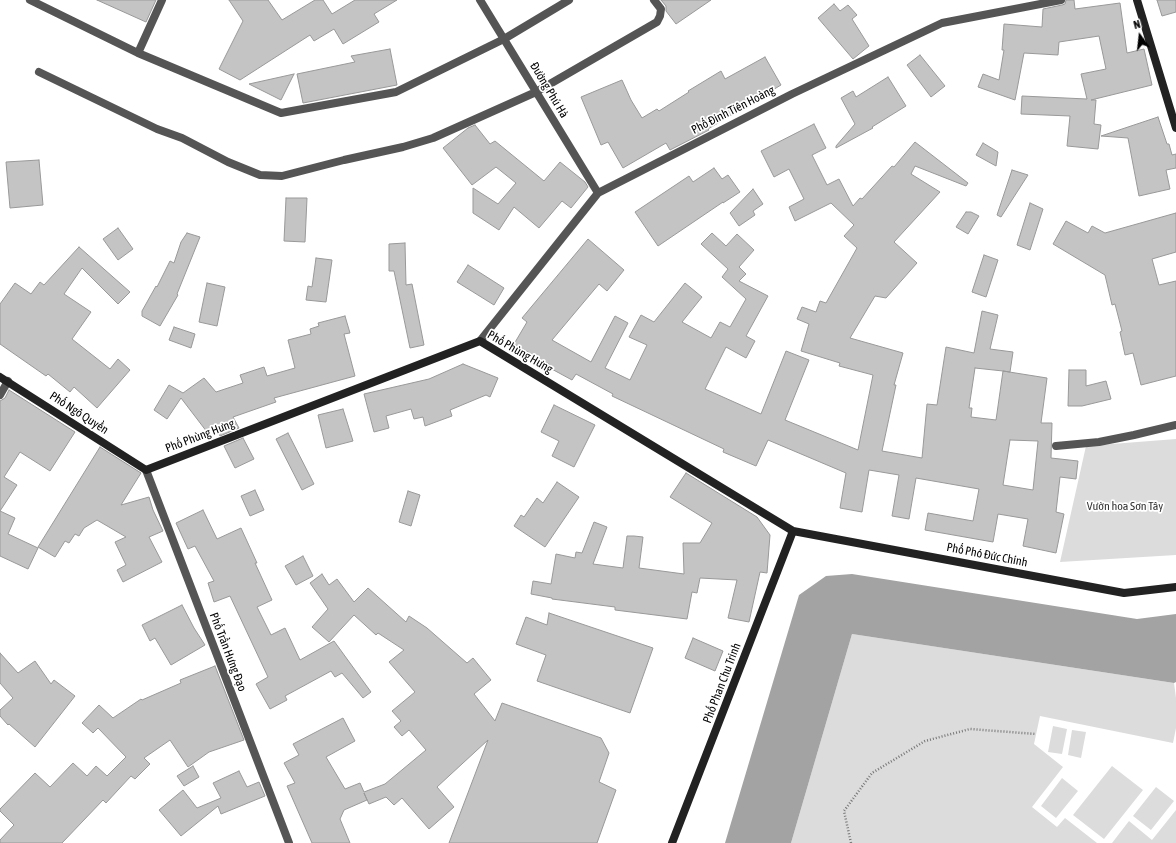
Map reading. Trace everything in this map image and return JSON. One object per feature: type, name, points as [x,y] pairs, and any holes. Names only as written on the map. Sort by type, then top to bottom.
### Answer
[{"type":"street","points":[[30,0],[138,53],[281,114],[396,92],[504,39],[569,0]]},
{"type":"street","points":[[138,53],[162,0]]},
{"type":"street","name":"Đường Phú Hà","points":[[480,0],[598,193]]},
{"type":"street","points":[[39,72],[157,129],[182,138],[228,162],[260,175],[282,176],[344,160],[403,148],[433,138],[536,92],[657,22],[661,9],[654,0]]},
{"type":"street","name":"Phố Đinh Tiên Hoàng","points":[[480,341],[598,193],[792,94],[942,23],[1061,0]]},
{"type":"street","points":[[1136,0],[1176,128]]},
{"type":"street","name":"Phố Phùng Hưng","points":[[146,470],[480,341],[793,531]]},
{"type":"street","name":"Phố Ngô Quyền","points":[[0,377],[146,470]]},
{"type":"street","points":[[0,395],[8,382]]},
{"type":"street","points":[[1056,446],[1099,442],[1176,425]]},
{"type":"street","name":"Phố Trần Hưng Đạo","points":[[146,470],[289,843]]},
{"type":"street","name":"Phố Phó Đức Chính","points":[[793,531],[1124,593],[1176,587]]},
{"type":"street","name":"Phố Phan Chu Trinh","points":[[672,843],[793,531]]},
{"type":"path","points":[[851,843],[844,811],[872,773],[925,741],[970,729],[1036,734]]},
{"type":"green space","name":"Vườn hoa Sơn Tây","points":[[1176,439],[1176,555],[1060,562],[1086,446]]},
{"type":"green space","points":[[852,634],[1174,683],[1176,698],[1176,728],[1173,743],[1040,716],[1034,744],[1063,767],[1032,807],[1057,827],[1065,818],[1097,843],[791,843]]},
{"type":"green space","points":[[1053,726],[1067,729],[1062,754],[1048,752]]},
{"type":"green space","points":[[1072,730],[1086,732],[1081,758],[1068,755]]},
{"type":"green space","points":[[1112,766],[1143,790],[1104,839],[1073,815]]},
{"type":"green space","points":[[1062,778],[1078,791],[1056,818],[1041,806]]},
{"type":"green space","points":[[1156,787],[1174,801],[1151,830],[1133,816]]},
{"type":"green space","points":[[1176,810],[1176,843],[1112,843],[1129,821],[1152,840]]},
{"type":"shaded area","points":[[852,574],[1137,619],[1176,614],[1176,682],[1174,683],[852,634],[791,843],[725,843],[799,595],[826,576]]},
{"type":"building","points":[[97,0],[156,0],[146,22]]},
{"type":"building","points":[[229,0],[268,0],[282,20],[315,0],[323,0],[332,14],[355,0],[397,0],[374,14],[379,22],[343,44],[334,29],[314,41],[310,35],[240,80],[219,69],[243,21]]},
{"type":"building","points":[[661,0],[711,0],[676,24],[666,11],[666,6]]},
{"type":"building","points":[[1066,0],[1074,0],[1075,9],[1120,3],[1127,53],[1144,49],[1152,85],[1091,100],[1096,100],[1094,124],[1101,125],[1098,149],[1067,146],[1070,116],[1021,114],[1022,96],[1087,99],[1081,74],[1106,69],[1099,36],[1059,42],[1058,55],[1024,53],[1015,100],[978,87],[983,74],[999,80],[1004,50],[1002,50],[1004,24],[1042,27],[1043,9],[1065,4]]},
{"type":"building","points":[[1157,0],[1176,0],[1176,12],[1162,16]]},
{"type":"building","points":[[834,4],[840,11],[848,5],[857,15],[852,19],[869,46],[853,59],[818,18]]},
{"type":"building","points":[[390,49],[397,85],[303,103],[297,74],[355,62],[351,56]]},
{"type":"building","points":[[920,55],[945,86],[931,97],[907,65]]},
{"type":"building","points":[[765,57],[781,85],[708,129],[709,130],[670,150],[666,143],[623,168],[608,142],[601,145],[581,97],[622,80],[631,100],[642,118],[657,109],[659,111],[721,71],[725,79]]},
{"type":"building","points":[[294,74],[281,100],[249,84]]},
{"type":"building","points":[[888,77],[906,106],[872,127],[873,128],[836,148],[836,146],[855,124],[841,98],[853,91],[856,97]]},
{"type":"building","points":[[1158,117],[1172,155],[1176,154],[1176,168],[1166,170],[1170,189],[1139,196],[1128,138],[1101,136]]},
{"type":"building","points":[[814,124],[826,148],[812,155],[827,185],[839,179],[853,206],[860,198],[862,199],[892,166],[894,167],[915,142],[968,183],[966,186],[915,166],[911,174],[940,192],[894,242],[917,263],[886,298],[875,296],[850,338],[903,353],[894,385],[896,385],[882,451],[922,458],[927,404],[937,405],[946,347],[974,353],[982,311],[998,315],[990,349],[1013,352],[1010,372],[1003,371],[1047,378],[1041,423],[1052,423],[1051,458],[1078,461],[1076,479],[1060,477],[1056,512],[1064,514],[1056,553],[1023,546],[1028,519],[998,514],[993,542],[925,530],[928,513],[973,521],[979,489],[916,478],[909,519],[892,516],[899,475],[869,470],[862,512],[840,508],[846,473],[768,440],[756,466],[723,452],[724,449],[612,396],[613,394],[576,374],[572,380],[548,367],[549,364],[514,344],[527,322],[522,318],[588,239],[624,270],[607,291],[599,284],[552,340],[591,362],[615,316],[628,323],[605,368],[630,380],[647,345],[629,337],[641,315],[654,322],[685,283],[702,297],[682,322],[711,338],[720,322],[730,327],[746,299],[722,277],[728,269],[701,244],[712,233],[726,246],[737,234],[754,250],[739,267],[746,274],[739,281],[768,296],[746,336],[755,341],[746,358],[726,347],[705,389],[761,414],[786,351],[809,360],[785,420],[858,450],[873,375],[839,366],[840,363],[801,351],[809,324],[797,319],[802,307],[816,312],[820,301],[826,303],[857,248],[844,236],[854,225],[831,203],[795,221],[789,207],[804,199],[789,169],[774,177],[761,151]],"holes":[[[975,368],[1003,371],[996,420],[971,417],[972,408],[969,408]],[[1010,440],[1038,441],[1033,490],[1003,485]]]},
{"type":"building","points":[[475,125],[490,144],[495,141],[544,181],[560,162],[585,182],[588,187],[571,208],[562,201],[539,228],[514,207],[499,230],[473,213],[473,188],[498,204],[516,183],[496,167],[472,185],[443,148],[468,128]]},
{"type":"building","points":[[983,143],[998,152],[996,166],[976,155]]},
{"type":"building","points":[[39,160],[43,205],[10,208],[6,162]]},
{"type":"building","points":[[714,168],[722,179],[728,175],[740,192],[658,246],[635,212],[689,176],[693,182]]},
{"type":"building","points":[[1012,170],[1028,175],[1001,217],[997,215]]},
{"type":"building","points":[[753,189],[763,204],[753,211],[755,215],[739,226],[730,213]]},
{"type":"building","points":[[286,198],[307,198],[305,242],[284,241]]},
{"type":"building","points":[[1030,203],[1043,209],[1030,250],[1017,245]]},
{"type":"building","points":[[966,212],[971,212],[979,216],[968,234],[956,227]]},
{"type":"building","points":[[1176,213],[1176,252],[1152,259],[1159,285],[1176,281],[1176,376],[1141,385],[1133,353],[1125,355],[1120,332],[1122,331],[1115,304],[1112,305],[1105,275],[1053,244],[1066,221],[1088,233],[1092,226],[1105,233]]},
{"type":"building","points":[[118,228],[133,249],[118,260],[103,239]]},
{"type":"building","points":[[187,233],[200,237],[177,294],[178,295],[160,326],[142,316],[142,311],[156,286],[157,287],[170,261],[174,263],[181,242]]},
{"type":"building","points":[[405,243],[406,285],[412,284],[424,345],[410,348],[394,271],[389,271],[389,244]]},
{"type":"building","points":[[79,247],[130,292],[118,304],[82,268],[64,294],[91,312],[72,339],[110,369],[118,359],[130,370],[97,408],[74,387],[70,392],[48,374],[46,376],[0,344],[0,304],[15,283],[31,294],[40,282],[44,285]]},
{"type":"building","points":[[984,255],[998,260],[986,297],[972,292]]},
{"type":"building","points":[[316,258],[332,260],[326,302],[306,300],[308,286],[312,287]]},
{"type":"building","points":[[468,265],[504,288],[494,305],[457,282]]},
{"type":"building","points":[[207,283],[225,287],[217,326],[199,322]]},
{"type":"building","points":[[345,316],[350,333],[344,334],[355,376],[274,398],[276,402],[233,417],[239,428],[220,436],[215,426],[207,432],[181,398],[167,419],[154,410],[169,385],[183,393],[204,378],[216,392],[243,383],[240,375],[264,367],[267,376],[295,368],[288,340],[311,334],[310,329],[319,326],[318,323]]},
{"type":"building","points":[[174,327],[195,334],[191,348],[169,340]]},
{"type":"building","points":[[463,364],[498,378],[490,397],[486,395],[450,410],[452,416],[425,426],[423,417],[414,419],[411,409],[386,416],[389,428],[374,432],[364,394],[429,379]]},
{"type":"building","points":[[1069,370],[1086,370],[1086,386],[1106,381],[1111,399],[1082,406],[1068,406]]},
{"type":"building","points":[[9,390],[75,432],[50,471],[20,452],[4,477],[17,485],[0,511],[0,401],[5,398]]},
{"type":"building","points":[[554,405],[595,425],[574,467],[552,456],[559,441],[541,432]]},
{"type":"building","points":[[343,409],[353,441],[326,448],[318,415]]},
{"type":"building","points":[[288,433],[314,484],[302,490],[276,439]]},
{"type":"building","points":[[243,438],[254,459],[235,468],[224,446]]},
{"type":"building","points":[[100,447],[141,473],[121,505],[149,497],[153,510],[163,531],[149,537],[162,562],[123,582],[117,570],[126,565],[115,542],[126,537],[97,520],[84,528],[79,536],[75,534],[69,543],[65,541],[55,557],[38,547]]},
{"type":"building","points":[[686,473],[757,517],[770,535],[767,573],[760,572],[749,622],[728,618],[737,580],[700,578],[697,593],[692,592],[687,619],[615,610],[615,607],[552,599],[531,594],[533,581],[551,584],[556,554],[575,558],[576,552],[582,553],[594,522],[607,527],[593,564],[623,568],[627,536],[634,536],[643,537],[639,568],[684,574],[683,543],[700,543],[712,523],[670,497]]},
{"type":"building","points":[[557,482],[579,497],[545,547],[514,526],[521,515],[524,517],[537,498],[543,503]]},
{"type":"building","points":[[255,490],[264,510],[250,516],[241,496]]},
{"type":"building","points":[[408,491],[420,495],[411,526],[399,522]]},
{"type":"building","points":[[203,510],[217,539],[241,528],[272,600],[257,607],[271,635],[285,628],[300,660],[334,641],[371,692],[363,698],[342,673],[335,677],[331,671],[285,696],[287,700],[270,709],[256,684],[268,677],[230,596],[214,602],[208,583],[214,581],[195,546],[188,549],[176,523]]},
{"type":"building","points":[[0,511],[15,518],[8,534],[38,548],[28,569],[0,556]]},
{"type":"building","points":[[303,556],[313,576],[296,585],[285,566]]},
{"type":"building","points":[[322,574],[329,585],[337,579],[354,602],[368,588],[406,622],[409,616],[427,628],[467,663],[473,658],[491,680],[474,694],[495,721],[502,703],[601,738],[609,753],[599,782],[616,790],[597,843],[449,843],[488,740],[437,787],[454,807],[429,829],[402,798],[394,805],[386,797],[369,804],[364,793],[367,800],[344,810],[340,819],[350,843],[312,843],[287,786],[295,783],[284,763],[299,755],[293,744],[343,718],[355,741],[326,757],[345,789],[360,783],[364,792],[385,784],[426,750],[409,730],[402,736],[394,727],[401,721],[392,711],[415,692],[389,662],[404,650],[378,633],[376,635],[354,615],[329,642],[312,627],[328,609],[310,583]]},
{"type":"building","points":[[182,605],[205,645],[171,665],[155,638],[150,641],[142,625]]},
{"type":"building","points":[[549,613],[653,648],[630,713],[537,681],[546,655],[516,644],[526,617],[547,625]]},
{"type":"building","points":[[693,638],[723,651],[715,671],[685,658]]},
{"type":"building","points":[[0,653],[18,673],[35,661],[51,684],[54,680],[75,696],[35,747],[9,724],[8,725],[0,716],[0,710],[13,698],[0,683]]},
{"type":"building","points":[[215,666],[244,740],[209,752],[188,767],[170,740],[144,758],[150,764],[135,779],[131,776],[106,803],[103,800],[62,843],[0,843],[0,840],[14,825],[0,811],[0,809],[35,773],[50,787],[73,763],[87,776],[96,766],[107,776],[126,757],[98,728],[93,733],[82,723],[99,705],[113,718],[141,699],[142,700],[181,683],[180,680]]},
{"type":"building","points":[[193,766],[199,777],[184,786],[177,776]]},
{"type":"building","points":[[239,771],[247,787],[259,782],[265,796],[221,814],[218,806],[181,836],[159,810],[183,790],[197,808],[221,798],[213,783]]}]
